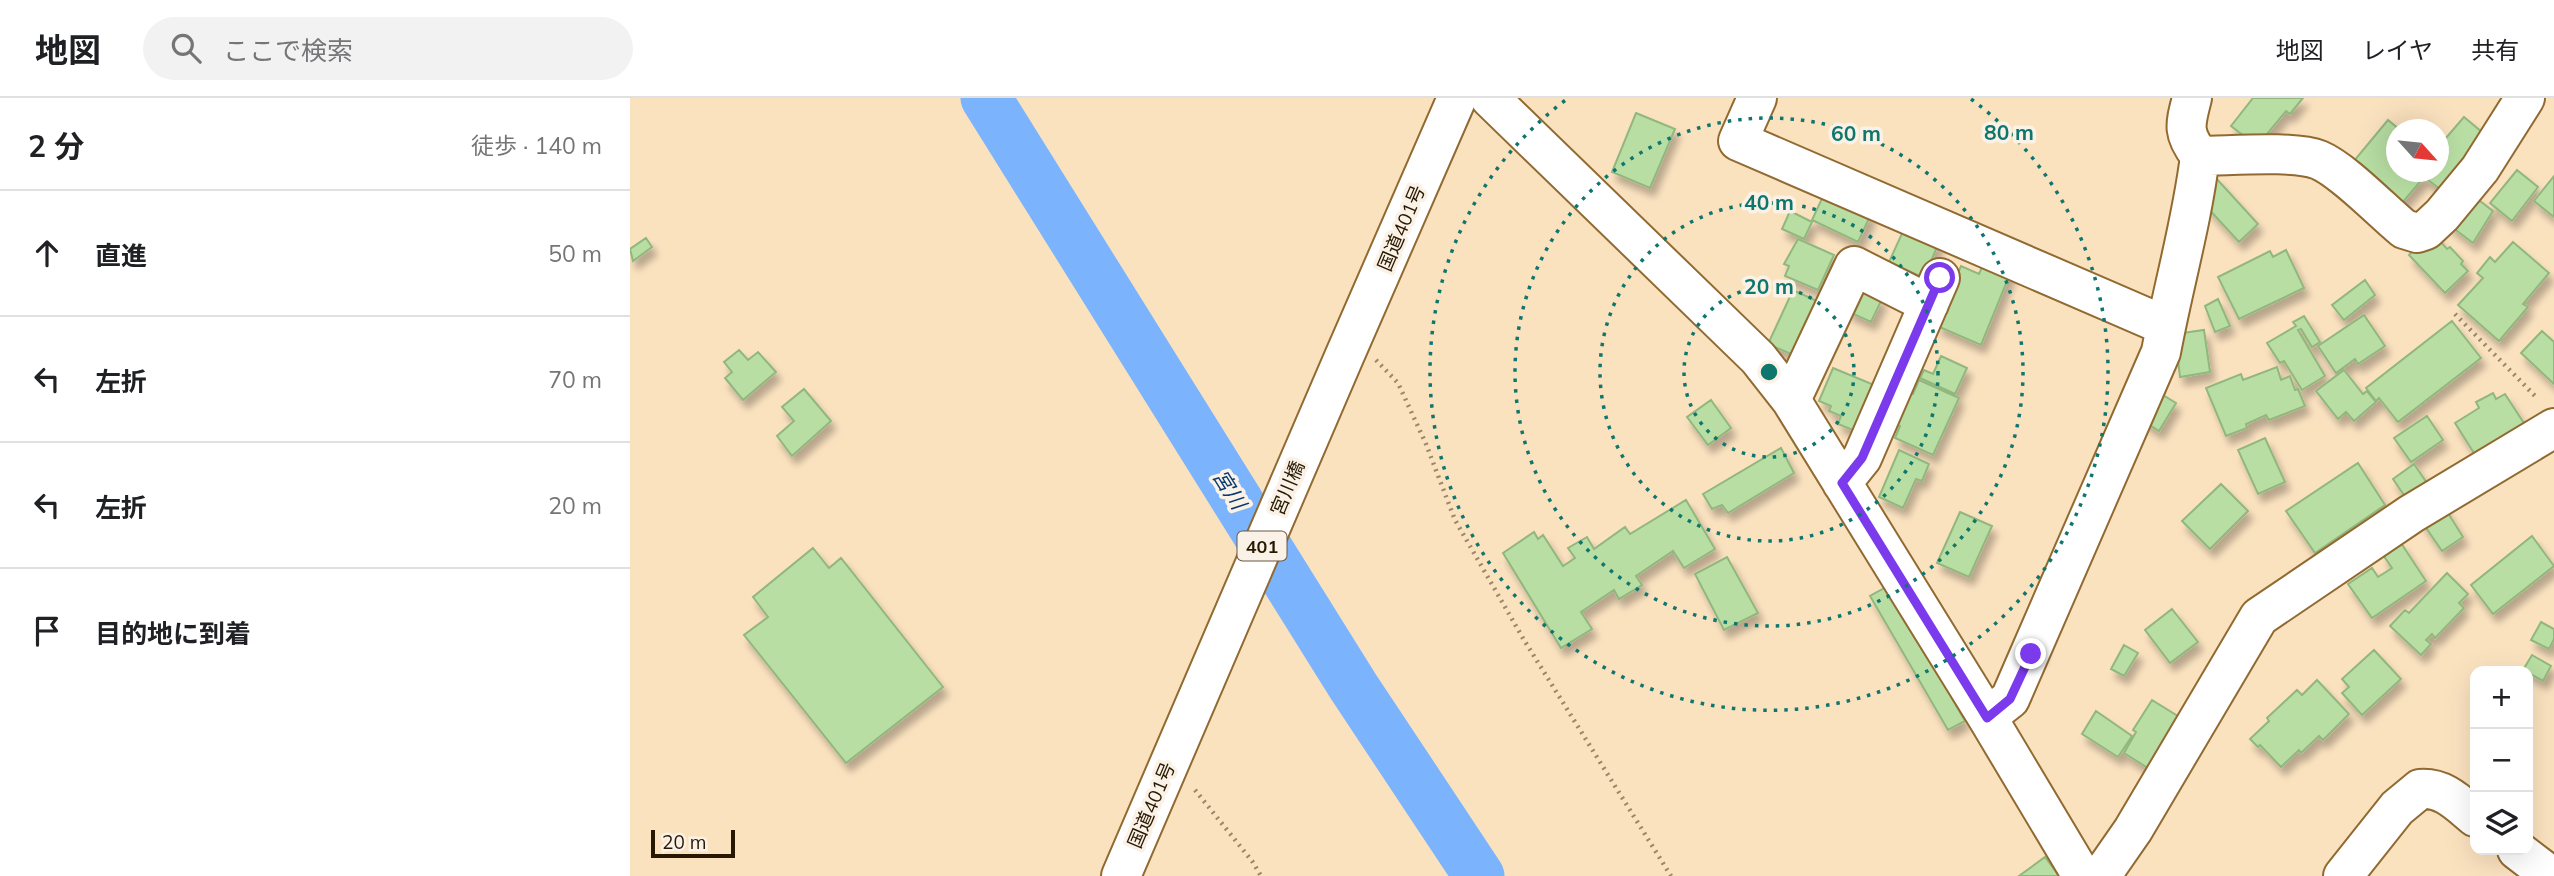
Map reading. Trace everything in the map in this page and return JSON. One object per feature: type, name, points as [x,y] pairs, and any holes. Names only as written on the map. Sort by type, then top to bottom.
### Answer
[{"type":"main road","name":"国道401号","points":[[1349,347],[1457,98]]},
{"type":"main road","points":[[1490,98],[1758,358],[1791,400],[2082,876]]},
{"type":"main road","points":[[1757,98],[1738,141],[2166,326]]},
{"type":"main road","points":[[1987,718],[2010,699],[2161,352],[2195,196],[2200,156],[2189,141],[2185,125],[2192,98]]},
{"type":"main road","points":[[2200,156],[2300,155],[2318,160],[2334,169],[2404,229],[2417,233],[2426,230],[2442,215],[2480,169],[2525,98]]},
{"type":"main road","points":[[1791,400],[1854,266],[1934,291],[1862,458],[1842,483]]},
{"type":"main road","name":"宮川橋","points":[[1176,747],[1349,347]]},
{"type":"main road","points":[[2101,876],[2133,830],[2259,617],[2550,417]]},
{"type":"main road","name":"国道401号","points":[[1121,876],[1176,747]]},
{"type":"main road","points":[[2343,876],[2397,807],[2420,789],[2435,789],[2445,793],[2470,813]]},
{"type":"main road","points":[[2524,855],[2551,876]]},
{"type":"path","points":[[2455,314],[2550,417]]},
{"type":"path","points":[[1349,347],[1398,383],[1426,444],[1455,520],[1524,640],[1671,876]]},
{"type":"path","points":[[1176,747],[1261,876]]},
{"type":"building","points":[[2253,98],[2303,98],[2290,114],[2286,111],[2257,146],[2231,126]]},
{"type":"building","points":[[1636,113],[1675,129],[1650,188],[1612,172]]},
{"type":"building","points":[[2464,117],[2489,138],[2444,192],[2431,182],[2449,182],[2449,134]]},
{"type":"building","points":[[2386,122],[2386,182],[2420,182],[2402,203],[2353,162]]},
{"type":"building","points":[[2517,170],[2538,187],[2512,221],[2490,203]]},
{"type":"building","points":[[2554,176],[2554,217],[2534,201]]},
{"type":"building","points":[[2215,177],[2258,224],[2239,242],[2205,205]]},
{"type":"building","points":[[1825,192],[1871,214],[1858,242],[1812,220]]},
{"type":"building","points":[[2471,194],[2493,211],[2473,243],[2448,224]]},
{"type":"building","points":[[1790,211],[1812,222],[1804,239],[1782,229]]},
{"type":"building","points":[[1905,227],[1939,242],[1924,278],[1889,262]]},
{"type":"building","points":[[2433,233],[2447,249],[2450,247],[2463,261],[2461,264],[2468,271],[2445,293],[2409,255]]},
{"type":"building","points":[[646,238],[652,247],[633,261],[630,249]]},
{"type":"building","points":[[1798,239],[1834,255],[1818,290],[1785,276],[1789,266],[1784,264]]},
{"type":"building","points":[[2513,242],[2549,273],[2523,304],[2528,307],[2499,341],[2458,305],[2483,278],[2477,273],[2490,257],[2495,262]]},
{"type":"building","points":[[2286,250],[2304,288],[2239,319],[2218,277],[2270,251],[2273,257]]},
{"type":"building","points":[[1986,258],[2012,269],[1981,345],[1937,326],[1961,266],[1979,274]]},
{"type":"building","points":[[2365,280],[2375,295],[2344,320],[2332,305]]},
{"type":"building","points":[[1856,287],[1882,299],[1871,322],[1847,311]]},
{"type":"building","points":[[1793,290],[1819,302],[1800,358],[1768,344]]},
{"type":"building","points":[[2218,299],[2230,326],[2215,332],[2205,306]]},
{"type":"building","points":[[2364,315],[2385,346],[2358,364],[2355,359],[2336,373],[2318,346]]},
{"type":"building","points":[[2304,316],[2320,342],[2312,347],[2301,329],[2298,330],[2325,376],[2302,390],[2284,361],[2280,363],[2267,343],[2296,326],[2293,322]]},
{"type":"building","points":[[2452,321],[2481,358],[2398,422],[2379,398],[2376,401],[2366,388]]},
{"type":"building","points":[[2204,330],[2210,372],[2180,377],[2175,334]]},
{"type":"building","points":[[2542,331],[2554,342],[2554,384],[2521,353]]},
{"type":"building","points":[[739,350],[748,360],[758,352],[776,372],[743,400],[725,378],[732,372],[724,362]]},
{"type":"building","points":[[1941,356],[1967,368],[1955,394],[1920,378],[1924,370],[1933,374]]},
{"type":"building","points":[[2277,367],[2281,380],[2290,376],[2305,406],[2269,420],[2266,415],[2246,424],[2247,428],[2226,436],[2206,388],[2241,374],[2243,380]]},
{"type":"building","points":[[1833,368],[1879,387],[1860,433],[1838,424],[1841,416],[1829,411],[1831,406],[1819,401]]},
{"type":"building","points":[[2344,370],[2363,394],[2367,391],[2376,402],[2354,421],[2346,412],[2338,419],[2316,391]]},
{"type":"building","points":[[1919,380],[1959,398],[1933,455],[1895,438],[1900,426],[1889,421],[1910,393],[1913,394]]},
{"type":"building","points":[[804,389],[831,421],[792,456],[777,436],[794,421],[782,407]]},
{"type":"building","points":[[2153,389],[2176,403],[2159,431],[2136,416]]},
{"type":"building","points":[[2493,393],[2496,399],[2505,394],[2529,431],[2479,461],[2455,423],[2479,408],[2476,402]]},
{"type":"building","points":[[1711,400],[1731,428],[1708,445],[1687,417]]},
{"type":"building","points":[[2427,416],[2443,440],[2411,462],[2394,438]]},
{"type":"building","points":[[2265,438],[2285,482],[2258,494],[2238,450]]},
{"type":"building","points":[[1781,448],[1794,473],[1728,513],[1722,505],[1712,509],[1703,494]]},
{"type":"building","points":[[1899,450],[1929,464],[1922,481],[1916,479],[1903,508],[1879,497]]},
{"type":"building","points":[[2358,463],[2385,505],[2315,553],[2286,511]]},
{"type":"building","points":[[2414,464],[2429,486],[2408,501],[2393,479]]},
{"type":"building","points":[[2221,484],[2248,511],[2210,549],[2182,521]]},
{"type":"building","points":[[1686,500],[1715,549],[1684,568],[1673,551],[1636,576],[1642,585],[1619,599],[1614,590],[1581,612],[1592,629],[1561,648],[1503,553],[1534,532],[1538,539],[1543,535],[1563,566],[1575,558],[1568,548],[1587,537],[1594,549],[1625,527],[1630,534]]},
{"type":"building","points":[[2443,505],[2463,537],[2442,551],[2420,519]]},
{"type":"building","points":[[1960,512],[1992,526],[1969,577],[1937,563]]},
{"type":"building","points":[[2532,536],[2554,566],[2493,614],[2471,585]]},
{"type":"building","points":[[2401,543],[2426,581],[2372,618],[2348,584],[2372,568],[2378,577],[2392,568],[2383,555]]},
{"type":"building","points":[[813,548],[829,568],[841,558],[943,687],[846,763],[744,635],[768,617],[753,597]]},
{"type":"building","points":[[1727,557],[1758,613],[1724,630],[1695,574]]},
{"type":"building","points":[[2447,573],[2468,594],[2459,603],[2464,608],[2435,638],[2432,634],[2426,640],[2431,644],[2421,655],[2390,626],[2405,610],[2409,613]]},
{"type":"building","points":[[1888,586],[1965,721],[1948,730],[1870,596]]},
{"type":"building","points":[[2172,609],[2198,642],[2170,663],[2145,630]]},
{"type":"building","points":[[2541,622],[2554,629],[2554,639],[2549,649],[2531,640]]},
{"type":"building","points":[[2124,645],[2138,653],[2124,676],[2111,669]]},
{"type":"building","points":[[2374,650],[2401,679],[2362,715],[2342,693],[2349,687],[2342,679]]},
{"type":"building","points":[[2532,655],[2551,666],[2543,681],[2533,676],[2533,666],[2525,666]]},
{"type":"building","points":[[2317,680],[2349,714],[2323,740],[2319,736],[2281,767],[2260,745],[2258,747],[2250,739],[2269,721],[2267,718],[2297,690],[2302,695]]},
{"type":"building","points":[[2152,700],[2181,718],[2151,770],[2124,753],[2136,732],[2133,730]]},
{"type":"building","points":[[2096,711],[2132,736],[2118,757],[2082,734]]},
{"type":"building","points":[[2045,857],[2059,876],[2019,876]]},
{"type":"waterway","name":"宮川","points":[[986,98],[1353,686],[1479,876]]},
{"type":"route","points":[[1940,278],[1862,458],[1842,483],[1987,718],[2010,699],[2031,654]]}]
